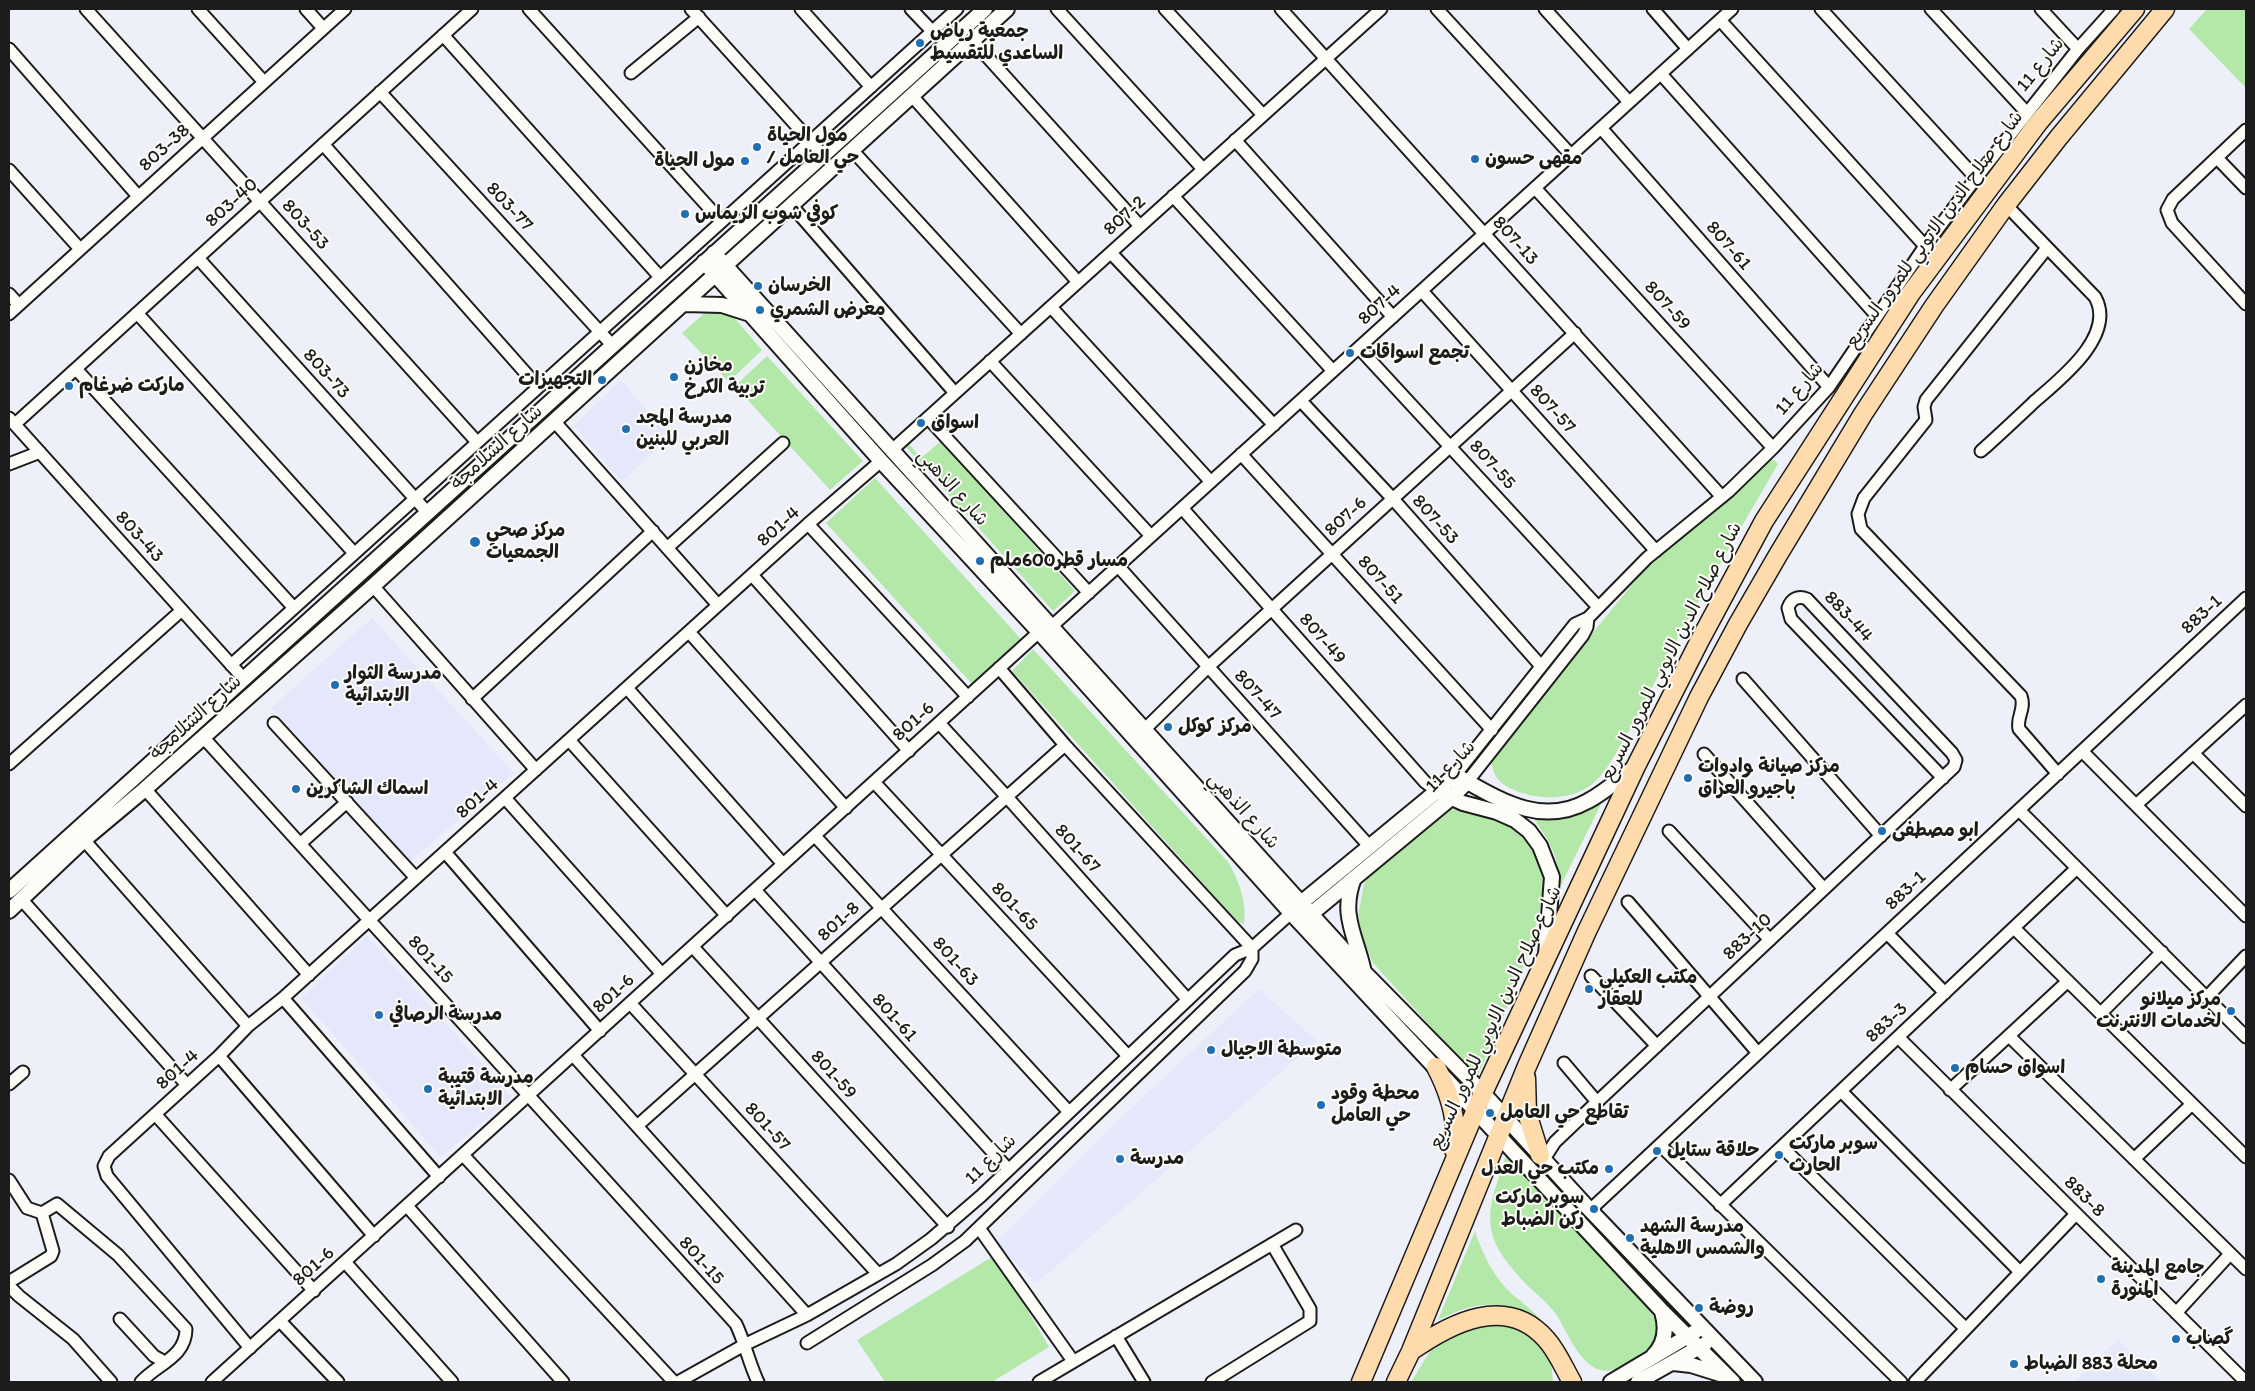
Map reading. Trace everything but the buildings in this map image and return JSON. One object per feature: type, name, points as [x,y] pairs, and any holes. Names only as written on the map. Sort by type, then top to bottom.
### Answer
[{"type":"main road","name":"شارع صلاح الدين الايوبي للمرور السريع","points":[[1362,1382],[1483,1093],[1636,766],[1700,640],[1764,522],[1906,301],[2038,124],[2135,9]]},
{"type":"main road","points":[[1396,1382],[1527,1066],[1587,931],[1699,697],[1738,624],[1863,414],[1934,306],[2006,205],[2165,9]]},
{"type":"main road","points":[[1527,1066],[1525,1090],[1528,1113],[1542,1157]]},
{"type":"main road","points":[[1436,1067],[1446,1085],[1452,1105],[1455,1140],[1451,1167]]},
{"type":"main road","points":[[1410,1351],[1438,1334],[1467,1320],[1482,1316],[1503,1316],[1523,1322],[1537,1330],[1547,1340],[1563,1374],[1572,1382]]},
{"type":"main road","points":[[1558,1336],[1586,1382]]},
{"type":"street","name":"803-53","points":[[86,9],[477,442]]},
{"type":"street","points":[[198,9],[264,82]]},
{"type":"street","points":[[306,9],[324,28]]},
{"type":"street","name":"803-38","points":[[9,314],[345,9]]},
{"type":"street","name":"803-40","points":[[12,421],[76,369],[472,9]]},
{"type":"street","points":[[529,9],[722,221]]},
{"type":"street","points":[[801,9],[871,87]]},
{"type":"street","points":[[911,9],[932,31]]},
{"type":"street","points":[[231,665],[957,9]]},
{"type":"street","name":"شارع الشلامجة","points":[[9,891],[985,9]]},
{"type":"street","name":"شارع الشلامجة","points":[[9,911],[84,840],[145,789],[373,586],[1007,9]]},
{"type":"street","points":[[1057,9],[1203,169]]},
{"type":"street","points":[[1165,9],[1263,115]]},
{"type":"street","name":"807-13","points":[[1282,9],[1722,497]]},
{"type":"street","points":[[1437,9],[1571,155]]},
{"type":"street","points":[[1545,9],[1629,102]]},
{"type":"street","points":[[1653,9],[1688,49]]},
{"type":"street","name":"807-4","points":[[1046,629],[1242,454],[1732,9]]},
{"type":"street","points":[[1821,9],[1976,178]]},
{"type":"street","points":[[1931,9],[2027,112]]},
{"type":"street","points":[[2041,9],[2078,49]]},
{"type":"street","name":"شارع 11","points":[[678,1382],[746,1344],[807,1315],[878,1274],[914,1252],[948,1226],[1235,955],[1252,948],[1296,908],[1454,775],[1576,624],[1588,618],[1656,551],[1722,497],[1773,448],[1829,387],[1925,246],[1976,178],[2078,49],[2114,9]]},
{"type":"street","name":"807-2","points":[[892,450],[1377,10]]},
{"type":"street","points":[[631,73],[695,13],[823,154]]},
{"type":"street","points":[[1720,20],[1925,246]]},
{"type":"street","points":[[443,35],[660,277]]},
{"type":"street","points":[[973,40],[1140,226]]},
{"type":"street","points":[[9,50],[138,196]]},
{"type":"street","points":[[1661,74],[1877,316]]},
{"type":"street","name":"803-77","points":[[380,92],[612,346]]},
{"type":"street","points":[[912,96],[1078,282]]},
{"type":"street","name":"807-61","points":[[1601,128],[1829,387]]},
{"type":"street","points":[[2246,130],[2174,199],[2167,210],[2172,223],[2246,304]]},
{"type":"street","points":[[1235,140],[1393,317]]},
{"type":"street","points":[[323,144],[538,387]]},
{"type":"street","points":[[852,150],[1021,334]]},
{"type":"street","points":[[2217,158],[2246,188]]},
{"type":"street","points":[[9,170],[80,249]]},
{"type":"street","name":"807-59","points":[[1535,188],[1773,448]]},
{"type":"street","points":[[1173,196],[1333,371]]},
{"type":"street","points":[[1981,451],[2078,362],[2097,331],[2100,312],[2096,298],[2006,205]]},
{"type":"street","points":[[792,206],[955,393]]},
{"type":"street","points":[[2047,248],[1926,400],[1926,420],[1864,498],[1858,514],[1861,529],[2021,696],[2023,707],[2018,721],[2019,729],[2058,774]]},
{"type":"street","points":[[1111,252],[1274,425]]},
{"type":"street","name":"803-73","points":[[198,258],[428,513]]},
{"type":"street","name":"شارع الذهبي","points":[[709,258],[892,450],[1046,629],[1476,1110],[1503,1127],[1542,1157],[1590,1210],[1755,1382]]},
{"type":"street","name":"شارع الذهبي","points":[[720,271],[747,313],[881,461],[1144,730],[1296,908],[1311,914],[1363,971],[1483,1093],[1503,1127],[1662,1311],[1730,1379]]},
{"type":"street","name":"807-57","points":[[1422,290],[1656,551]]},
{"type":"street","points":[[9,294],[19,305]]},
{"type":"street","points":[[684,304],[722,305],[747,313]]},
{"type":"street","points":[[1051,307],[1211,482]]},
{"type":"street","points":[[137,313],[354,553]]},
{"type":"street","name":"807-6","points":[[1144,730],[1272,608],[1575,333]]},
{"type":"street","name":"807-55","points":[[1359,348],[1598,607]]},
{"type":"street","points":[[990,362],[1151,536]]},
{"type":"street","points":[[76,369],[294,608]]},
{"type":"street","name":"807-53","points":[[1300,401],[1393,499],[1541,666]]},
{"type":"street","points":[[928,418],[1089,592]]},
{"type":"street","name":"803-43","points":[[12,421],[244,679]]},
{"type":"street","points":[[554,421],[718,605]]},
{"type":"street","points":[[667,548],[783,443]]},
{"type":"street","points":[[9,464],[40,452]]},
{"type":"street","name":"807-51","points":[[1242,454],[1492,730]]},
{"type":"street","name":"801-4","points":[[250,1348],[107,1176],[104,1166],[109,1156],[219,1056],[248,1026],[284,998],[808,524],[881,461]]},
{"type":"street","name":"807-49","points":[[1182,508],[1425,782],[1437,791]]},
{"type":"street","points":[[808,524],[968,697]]},
{"type":"street","points":[[472,699],[653,531]]},
{"type":"street","name":"807-47","points":[[1118,566],[1370,847]]},
{"type":"street","points":[[752,575],[909,751]]},
{"type":"street","points":[[373,586],[536,770]]},
{"type":"street","name":"883-44","points":[[1943,778],[1791,618],[1788,608],[1791,601],[1797,597],[1807,599],[1952,753],[1956,760]]},
{"type":"street","name":"883-1","points":[[1590,1210],[2246,598]]},
{"type":"street","points":[[9,764],[182,610]]},
{"type":"street","name":"شارع 11","points":[[1311,914],[1451,798],[1467,782],[1583,635],[1587,627],[1588,618]]},
{"type":"street","name":"801-6","points":[[219,1380],[250,1348],[939,723],[1046,629]]},
{"type":"street","points":[[689,632],[846,808]]},
{"type":"street","points":[[807,1343],[932,1265],[965,1241],[1245,971],[1252,959],[1252,948],[1065,745],[1000,668]]},
{"type":"street","points":[[1743,680],[1881,836]]},
{"type":"street","points":[[627,688],[783,864]]},
{"type":"street","points":[[2136,806],[2246,705]]},
{"type":"street","points":[[274,723],[416,878]]},
{"type":"street","name":"801-67","points":[[939,723],[1007,796],[1188,1000]]},
{"type":"street","name":"801-15","points":[[204,737],[371,919],[528,1096],[736,1324],[746,1344],[746,1356],[758,1382]]},
{"type":"street","points":[[569,740],[727,916]]},
{"type":"street","name":"801-8","points":[[637,1126],[1065,745]]},
{"type":"street","points":[[2082,751],[2246,916]]},
{"type":"street","points":[[2193,753],[2246,806]]},
{"type":"street","points":[[1704,754],[1824,889]]},
{"type":"street","name":"883-10","points":[[1542,1157],[1597,1102],[1943,778],[1954,767],[1956,760]]},
{"type":"street","points":[[1454,775],[1512,806],[1531,811],[1554,811],[1587,802],[1636,766]]},
{"type":"street","name":"801-65","points":[[874,782],[1128,1056]]},
{"type":"street","points":[[145,789],[309,975]]},
{"type":"street","points":[[1437,791],[1451,798],[1497,812],[1515,820],[1529,832],[1540,846],[1552,877],[1552,899],[1546,932],[1546,960]]},
{"type":"street","points":[[505,798],[662,974]]},
{"type":"street","points":[[301,843],[347,802]]},
{"type":"street","points":[[2019,810],[2246,1037]]},
{"type":"street","points":[[1669,831],[1770,940]]},
{"type":"street","name":"801-63","points":[[815,836],[1069,1112]]},
{"type":"street","points":[[84,840],[248,1026]]},
{"type":"street","points":[[445,852],[600,1031]]},
{"type":"street","name":"883-3","points":[[1720,1205],[2077,868]]},
{"type":"street","points":[[1354,878],[1350,890],[1348,917],[1363,971]]},
{"type":"street","name":"801-61","points":[[755,890],[1008,1169]]},
{"type":"street","points":[[22,900],[187,1085]]},
{"type":"street","points":[[1628,902],[1758,1053]]},
{"type":"street","points":[[2014,928],[2246,1156]]},
{"type":"street","points":[[1887,933],[1945,993]]},
{"type":"street","name":"801-59","points":[[693,947],[948,1226]]},
{"type":"street","points":[[2101,1014],[2162,952]]},
{"type":"street","points":[[2206,997],[2246,956]]},
{"type":"street","points":[[1591,976],[1657,1046]]},
{"type":"street","points":[[1950,1090],[2068,981]]},
{"type":"street","points":[[284,998],[439,1177]]},
{"type":"street","name":"801-57","points":[[630,1003],[878,1274]]},
{"type":"street","points":[[2008,1036],[2246,1269]]},
{"type":"street","name":"883-8","points":[[1898,1037],[2246,1382]]},
{"type":"street","points":[[573,1055],[807,1315]]},
{"type":"street","points":[[219,1056],[374,1236]]},
{"type":"street","points":[[1564,1063],[1597,1102]]},
{"type":"street","points":[[9,1084],[23,1072]]},
{"type":"street","points":[[1841,1091],[2020,1272]]},
{"type":"street","points":[[2134,1159],[2192,1104]]},
{"type":"street","points":[[155,1114],[314,1291]]},
{"type":"street","points":[[1660,1145],[1901,1382]]},
{"type":"street","points":[[1782,1147],[1966,1329]]},
{"type":"street","points":[[463,1155],[674,1382]]},
{"type":"street","points":[[9,1180],[27,1208],[42,1213],[57,1204],[118,1254],[145,1287],[186,1329],[186,1340],[179,1352],[150,1371],[141,1382]]},
{"type":"street","points":[[981,1196],[996,1212]]},
{"type":"street","points":[[407,1206],[563,1382]]},
{"type":"street","points":[[9,1282],[51,1256],[53,1251],[42,1213]]},
{"type":"street","points":[[1915,1382],[2076,1214]]},
{"type":"street","points":[[980,1228],[1073,1361]]},
{"type":"street","points":[[1046,1380],[1073,1361],[1296,1230]]},
{"type":"street","points":[[1212,1382],[1310,1321],[1310,1310],[1272,1244]]},
{"type":"street","points":[[2176,1313],[2230,1254]]},
{"type":"street","points":[[345,1262],[452,1382]]},
{"type":"street","points":[[9,1286],[73,1339],[110,1382]]},
{"type":"street","points":[[1650,1360],[1657,1352],[1665,1334],[1666,1324],[1662,1311]]},
{"type":"street","points":[[120,1320],[154,1356],[165,1362]]},
{"type":"street","points":[[280,1321],[338,1382]]},
{"type":"street","points":[[1610,1382],[1702,1328]]},
{"type":"street","points":[[1116,1336],[1144,1382]]},
{"type":"street","points":[[1638,1382],[1713,1339]]},
{"type":"street","points":[[1673,1363],[1709,1370],[1730,1379]]},
{"type":"street","points":[[2229,1382],[2237,1374]]},
{"type":"shaded area","points":[[621,380],[670,436],[622,482],[574,426]]},
{"type":"shaded area","points":[[372,618],[514,773],[409,862],[271,708]]},
{"type":"shaded area","points":[[367,936],[512,1097],[441,1157],[301,998]]},
{"type":"shaded area","points":[[1259,989],[1317,1041],[1037,1283],[995,1243],[1115,1123]]},
{"type":"shaded area","points":[[2118,1339],[2161,1382],[2074,1382]]},
{"type":"green space","points":[[2207,9],[2246,9],[2246,88],[2189,29]]},
{"type":"green space","points":[[720,310],[730,313],[762,350],[729,382],[682,333],[707,311]]},
{"type":"green space","points":[[767,356],[863,461],[830,490],[735,386]]},
{"type":"green space","points":[[941,441],[1075,591],[1053,611],[906,447],[909,444],[921,458]]},
{"type":"green space","points":[[1769,459],[1774,460],[1778,464],[1691,614],[1636,719],[1604,772],[1596,781],[1583,790],[1563,796],[1533,796],[1504,785],[1494,773],[1492,756],[1640,575]]},
{"type":"green space","points":[[875,478],[1021,639],[972,684],[826,523]]},
{"type":"green space","points":[[1033,649],[1229,863],[1241,892],[1245,916],[1244,924],[1237,921],[1012,671]]},
{"type":"green space","points":[[1604,798],[1559,889],[1556,860],[1545,836],[1534,819],[1562,817],[1588,807]]},
{"type":"green space","points":[[1462,809],[1498,818],[1514,826],[1528,841],[1539,859],[1543,885],[1540,911],[1532,940],[1509,1003],[1477,1078],[1373,963],[1363,939],[1358,916],[1364,884],[1374,867],[1447,810]]},
{"type":"green space","points":[[1507,1154],[1650,1310],[1657,1325],[1655,1342],[1650,1349],[1634,1361],[1625,1366],[1607,1371],[1600,1370],[1585,1361],[1556,1314],[1515,1272],[1499,1249],[1491,1226],[1490,1213],[1492,1199]]},
{"type":"green space","points":[[1475,1231],[1486,1257],[1500,1281],[1540,1319],[1512,1309],[1489,1305],[1466,1308],[1438,1320]]},
{"type":"green space","points":[[995,1255],[1049,1347],[992,1382],[885,1382],[857,1340]]},
{"type":"green space","points":[[1494,1319],[1533,1332],[1551,1359],[1553,1382],[1411,1382],[1432,1348],[1445,1337]]},
{"type":"place","name":"جمعية رياض الساعدي للتقسيط","points":[[920,43]]},
{"type":"place","name":"مول الحياة / حي العامل","points":[[757,147]]},
{"type":"place","name":"مقهى حسون","points":[[1475,159]]},
{"type":"place","name":"مول الحياة","points":[[745,161]]},
{"type":"place","name":"كوفي شوب الريماس","points":[[685,214]]},
{"type":"place","name":"الخرسان","points":[[758,286]]},
{"type":"place","name":"معرض الشمري","points":[[760,310]]},
{"type":"place","name":"تجمع اسواقات","points":[[1350,353]]},
{"type":"place","name":"مخازن تربية الكرخ","points":[[674,377]]},
{"type":"place","name":"التجهيزات","points":[[602,380]]},
{"type":"place","name":"ماركت ضرغام","points":[[69,386]]},
{"type":"place","name":"اسواق","points":[[921,423]]},
{"type":"place","name":"مدرسة المجد العربي للبنين","points":[[626,429]]},
{"type":"place","name":"مركز صحي الجمعيات","points":[[475,542]]},
{"type":"place","name":"مسار قطر600ملم","points":[[980,561]]},
{"type":"place","name":"مدرسة الثوار الابتدائية","points":[[335,685]]},
{"type":"place","name":"مركز كوكل","points":[[1168,727]]},
{"type":"place","name":"مركز صيانة وادوات باجيرو العراق","points":[[1688,778]]},
{"type":"place","name":"اسماك الشاكرين","points":[[296,789]]},
{"type":"place","name":"ابو مصطفى","points":[[1882,831]]},
{"type":"place","name":"مكتب العكيلي للعقار","points":[[1589,989]]},
{"type":"place","name":"مركز ميلانو لخدمات الانترنت","points":[[2231,1011]]},
{"type":"place","name":"مدرسة الرصافي","points":[[379,1015]]},
{"type":"place","name":"متوسطة الاجيال","points":[[1211,1050]]},
{"type":"place","name":"اسواق حسام","points":[[1955,1068]]},
{"type":"place","name":"مدرسة قتيبة الابتدائية","points":[[428,1089]]},
{"type":"place","name":"محطة وقود حي العامل","points":[[1321,1105]]},
{"type":"place","name":"تقاطع حي العامل","points":[[1490,1113]]},
{"type":"place","name":"حلاقة ستايل","points":[[1657,1151]]},
{"type":"place","name":"سوبر ماركت الحارث","points":[[1779,1155]]},
{"type":"place","name":"مدرسة","points":[[1120,1159]]},
{"type":"place","name":"مكتب حي العدل","points":[[1609,1169]]},
{"type":"place","name":"سوبر ماركت ركن الضباط","points":[[1594,1209]]},
{"type":"place","name":"مدرسة الشهد والشمس الاهلية","points":[[1630,1238]]},
{"type":"place","name":"جامع المدينة المنورة","points":[[2101,1279]]},
{"type":"place","name":"روضة","points":[[1699,1308]]},
{"type":"place","name":"گصاب","points":[[2176,1339]]},
{"type":"place","name":"محلة 883 الضباط","points":[[2014,1364]]}]
